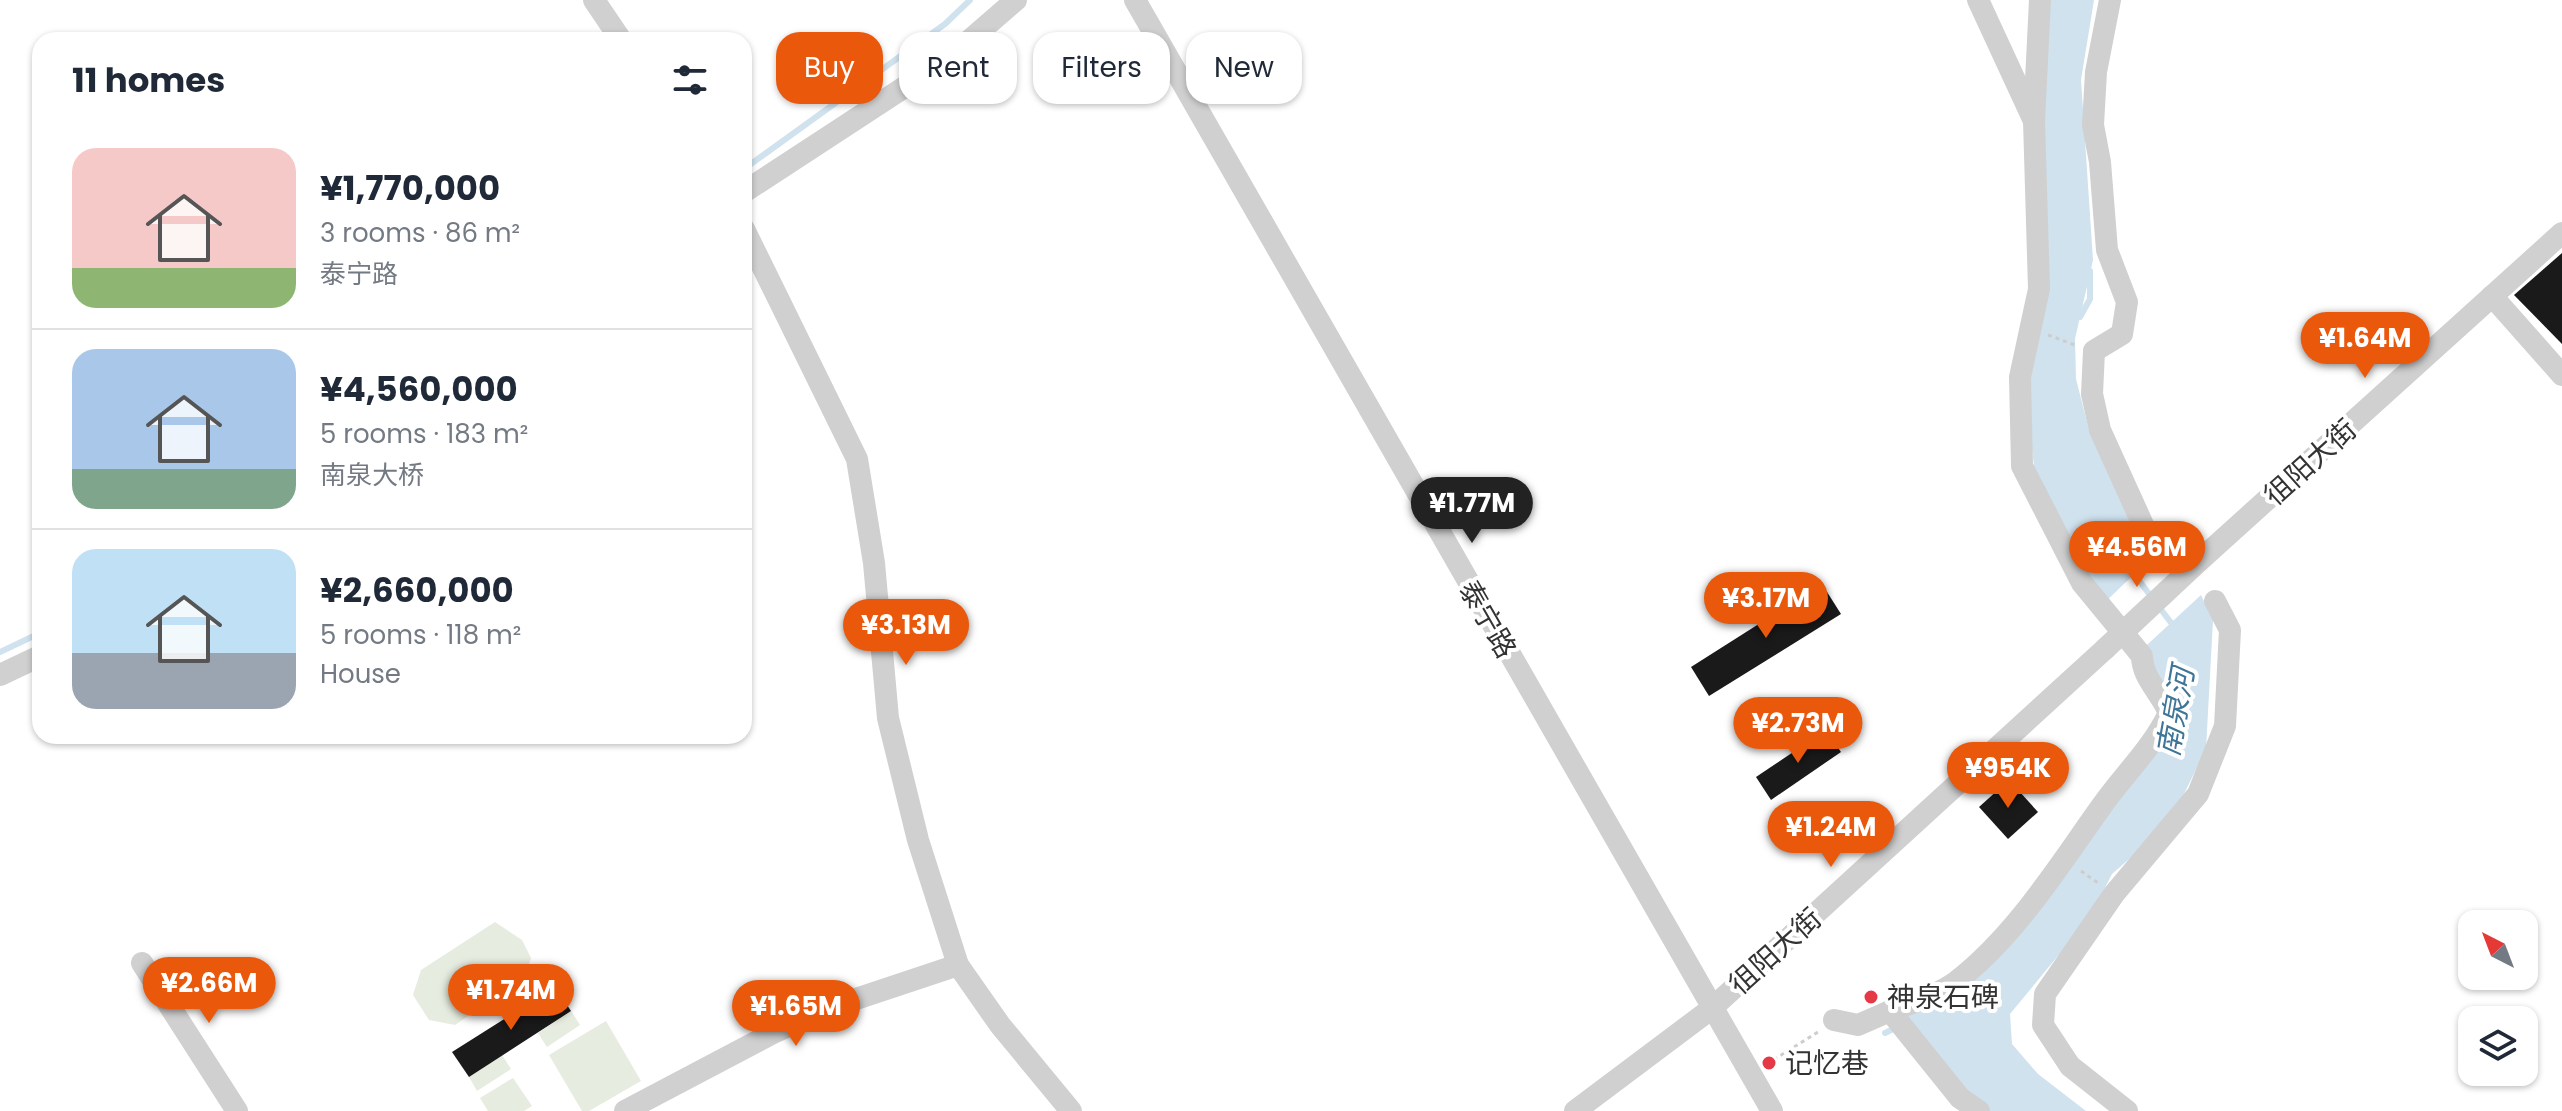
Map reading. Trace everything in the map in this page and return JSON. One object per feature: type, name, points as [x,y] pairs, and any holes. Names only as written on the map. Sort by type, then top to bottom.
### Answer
[{"type":"street","points":[[594,0],[616,32]]},
{"type":"street","name":"泰宁路","points":[[1135,0],[1772,1111]]},
{"type":"street","points":[[1978,0],[2034,121]]},
{"type":"street","points":[[1826,1026],[1858,1025],[1955,982],[2016,921],[2103,804],[2154,743],[2169,713],[2161,694],[2142,671],[2142,656],[2082,583],[2022,466],[2020,377],[2039,289],[2034,121],[2040,0]]},
{"type":"street","points":[[2110,0],[2096,72],[2093,125],[2100,162],[2107,250],[2127,302],[2122,334],[2094,351],[2092,394],[2100,430],[2144,527]]},
{"type":"street","points":[[752,187],[949,58],[1011,2]]},
{"type":"street","name":"徂阳大街","points":[[1575,1111],[1711,1009],[2562,233]]},
{"type":"street","points":[[752,245],[857,459],[874,563],[888,718],[918,840],[958,965],[1000,1025],[1071,1111]]},
{"type":"street","points":[[2492,296],[2562,375]]},
{"type":"street","points":[[2127,1111],[2070,1066],[2043,1025],[2045,994],[2114,894],[2198,794],[2225,726],[2230,630],[2215,601]]},
{"type":"street","points":[[0,675],[32,660]]},
{"type":"street","points":[[142,963],[237,1111]]},
{"type":"street","points":[[625,1111],[773,1033],[829,1008],[958,965]]},
{"type":"street","points":[[1890,1011],[1960,1098],[1979,1111]]},
{"type":"path","points":[[2030,329],[2094,351]]},
{"type":"path","points":[[2144,527],[2193,567]]},
{"type":"path","points":[[2064,859],[2114,894]]},
{"type":"path","points":[[1750,1074],[1826,1026]]},
{"type":"shaded area","points":[[495,922],[522,940],[531,958],[525,976],[455,1025],[429,1020],[413,995],[421,970]]},
{"type":"shaded area","points":[[571,1011],[580,1025],[547,1047],[538,1033]]},
{"type":"shaded area","points":[[606,1021],[641,1081],[589,1111],[582,1111],[549,1055]]},
{"type":"shaded area","points":[[502,1055],[511,1069],[477,1091],[469,1077]]},
{"type":"shaded area","points":[[513,1078],[532,1106],[524,1111],[488,1111],[480,1098]]},
{"type":"water","points":[[2044,0],[2094,0],[2081,80],[2093,260],[2075,339],[2076,379],[2089,430],[2133,524],[2127,527],[2150,559],[2102,605],[2035,475],[2025,387]]},
{"type":"water","points":[[2201,595],[2213,620],[2206,749],[2183,796],[2136,853],[2112,874],[2090,917],[2010,1014],[2012,1044],[2038,1074],[2086,1111],[1989,1111],[1964,1093],[1902,1019],[1950,997],[2174,701],[2135,656]]},
{"type":"building","points":[[2562,253],[2562,344],[2514,295]]},
{"type":"building","points":[[1822,584],[1841,614],[1709,696],[1691,667]]},
{"type":"building","points":[[1826,730],[1841,752],[1771,800],[1756,777]]},
{"type":"building","points":[[2009,780],[2038,812],[2008,839],[1979,807]]},
{"type":"building","points":[[555,987],[571,1011],[469,1077],[452,1052]]},
{"type":"waterway","points":[[752,163],[945,24],[970,0]]},
{"type":"waterway","name":"南泉河","points":[[2080,317],[2090,299],[2090,271]]},
{"type":"waterway","name":"南泉河","points":[[2131,570],[2175,628]]},
{"type":"waterway","points":[[0,652],[32,637]]},
{"type":"waterway","points":[[1885,1033],[1891,1030]]},
{"type":"place","name":"神泉石碑","points":[[1871,997]]},
{"type":"place","name":"记忆巷","points":[[1769,1063]]}]
